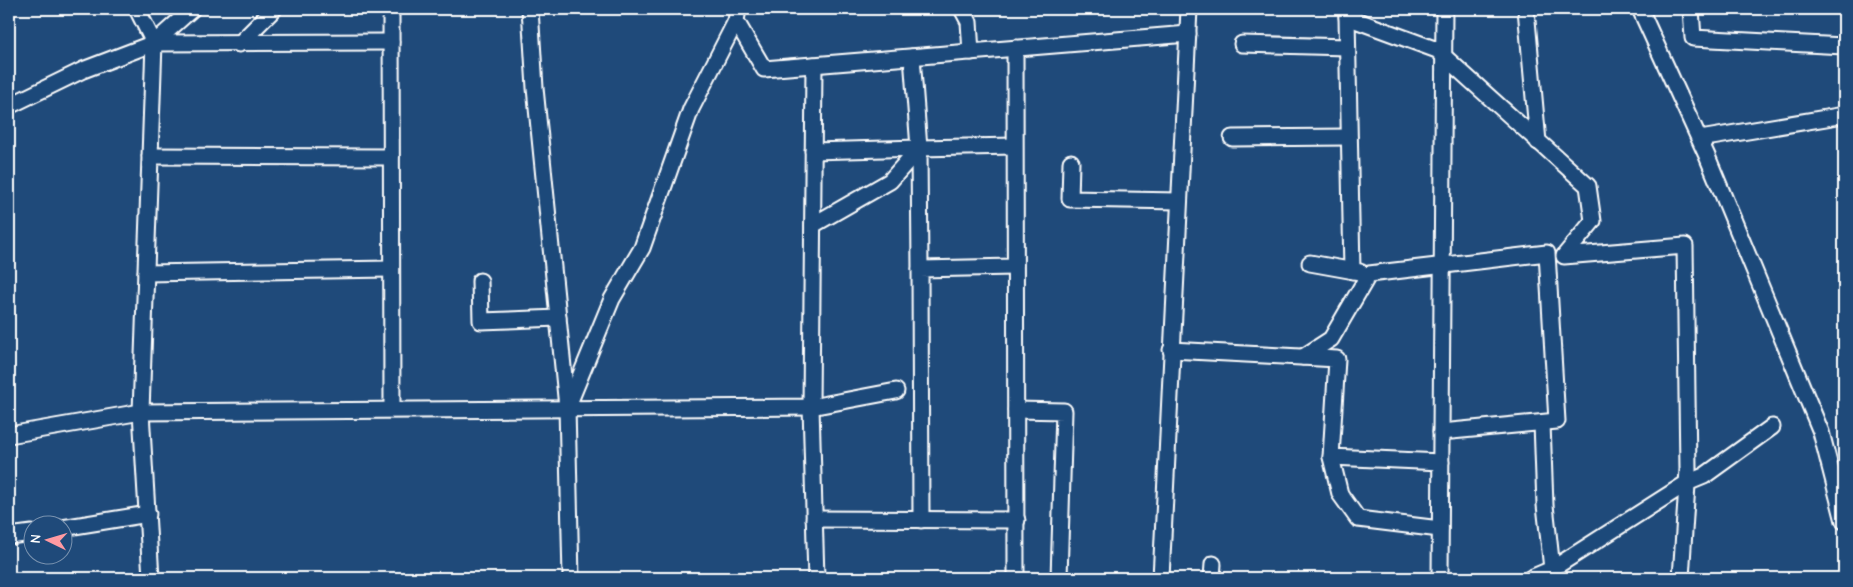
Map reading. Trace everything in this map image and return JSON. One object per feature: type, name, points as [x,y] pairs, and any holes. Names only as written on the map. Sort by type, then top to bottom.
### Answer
[{"type":"street","points":[[137,9],[154,43],[141,412],[151,578]]},
{"type":"street","points":[[9,106],[83,70],[154,43],[192,9]]},
{"type":"street","points":[[239,44],[274,9]]},
{"type":"street","points":[[391,9],[392,409]]},
{"type":"street","points":[[530,9],[535,88],[567,407],[570,578]]},
{"type":"street","points":[[962,9],[969,22],[972,52]]},
{"type":"street","points":[[1161,578],[1189,9]]},
{"type":"street","points":[[1440,578],[1444,9]]},
{"type":"street","points":[[1526,9],[1538,142]]},
{"type":"street","points":[[1640,9],[1700,139],[1821,432],[1844,521]]},
{"type":"street","points":[[1691,9],[1693,38],[1844,46]]},
{"type":"street","points":[[1352,271],[1347,13],[1436,50],[1588,186],[1593,221],[1564,256],[1685,246],[1687,483],[1681,578]]},
{"type":"street","points":[[567,407],[612,299],[642,248],[691,109],[737,15]]},
{"type":"street","points":[[737,15],[764,69],[1188,34]]},
{"type":"street","points":[[154,43],[391,42]]},
{"type":"street","points":[[1242,44],[1347,47]]},
{"type":"street","points":[[1014,48],[1016,578]]},
{"type":"street","points":[[912,57],[919,148],[921,520]]},
{"type":"street","points":[[814,65],[811,407],[816,578]]},
{"type":"street","points":[[1700,139],[1844,115]]},
{"type":"street","points":[[1232,138],[1349,137]]},
{"type":"street","points":[[813,151],[1014,146]]},
{"type":"street","points":[[812,224],[890,181],[919,148]]},
{"type":"street","points":[[150,156],[391,157]]},
{"type":"street","points":[[1071,162],[1070,199],[1179,201]]},
{"type":"street","points":[[1310,263],[1369,274],[1548,253],[1557,421],[1441,432]]},
{"type":"street","points":[[920,268],[1014,267]]},
{"type":"street","points":[[146,273],[392,269]]},
{"type":"street","points":[[1304,357],[1331,339],[1369,274]]},
{"type":"street","points":[[480,281],[481,321],[558,318]]},
{"type":"street","points":[[1171,350],[1337,359],[1331,457],[1340,494],[1358,519],[1440,528]]},
{"type":"street","points":[[9,435],[141,412],[567,407],[811,407],[896,391]]},
{"type":"street","points":[[1016,410],[1064,411],[1059,578]]},
{"type":"street","points":[[1542,423],[1545,505],[1552,569]]},
{"type":"street","points":[[1531,578],[1552,569],[1687,483],[1704,476],[1772,427]]},
{"type":"street","points":[[1331,457],[1441,462]]},
{"type":"street","points":[[72,526],[148,514]]},
{"type":"street","points":[[814,519],[1017,520]]},
{"type":"street","points":[[9,536],[22,534]]}]
